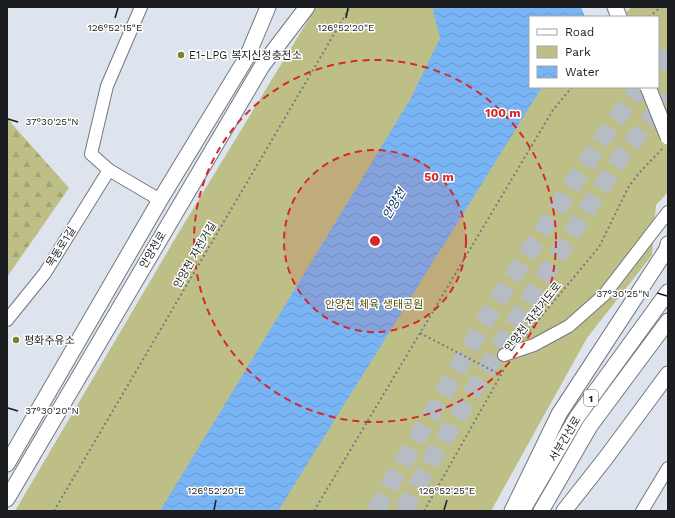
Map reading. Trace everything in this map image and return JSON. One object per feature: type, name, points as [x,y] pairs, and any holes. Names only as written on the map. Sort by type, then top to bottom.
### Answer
[{"type":"main road","name":"안양천로","points":[[7,464],[160,200],[247,57],[268,7]]},
{"type":"main road","points":[[247,57],[276,7]]},
{"type":"main road","points":[[262,66],[295,7]]},
{"type":"main road","name":"안양천로","points":[[7,499],[262,66],[307,7]]},
{"type":"main road","points":[[615,7],[620,16]]},
{"type":"main road","points":[[648,88],[666,142]]},
{"type":"main road","points":[[512,511],[559,414],[668,247]]},
{"type":"main road","name":"서부간선로","points":[[522,511],[577,417],[668,292]]},
{"type":"main road","name":"서부간선로","points":[[541,511],[590,426],[668,321]]},
{"type":"main road","points":[[564,511],[605,459],[668,374]]},
{"type":"street","points":[[141,7],[107,86],[91,154],[109,170],[160,200]]},
{"type":"street","name":"목동로1길","points":[[7,320],[45,273],[109,170]]},
{"type":"street","points":[[509,353],[534,345],[569,326],[604,295],[668,212]]},
{"type":"street","points":[[642,511],[668,468]]},
{"type":"path","name":"안양천 자전거길","points":[[54,511],[350,7]]},
{"type":"path","points":[[650,16],[661,7]]},
{"type":"path","points":[[314,511],[553,110],[571,88]]},
{"type":"path","name":"안양천 자전거도로","points":[[424,511],[501,375],[509,353],[518,345],[599,247],[629,186],[666,142]]},
{"type":"path","points":[[420,333],[501,375]]},
{"type":"green space","name":"안양천 체육 생태공원","points":[[316,7],[668,7],[668,192],[656,205],[652,255],[587,338],[491,511],[15,511],[182,227]]},
{"type":"green space","points":[[7,116],[12,124],[69,188],[7,277]]},
{"type":"water","name":"안양천","points":[[432,7],[630,7],[619,16],[529,16],[529,88],[541,88],[278,511],[160,511],[411,98],[440,38]]},
{"type":"pier","points":[[581,7],[632,7],[622,16],[585,16]]},
{"type":"tunnel","points":[[659,65],[668,53]]},
{"type":"tunnel","points":[[375,511],[495,304],[610,127],[640,88]]},
{"type":"tunnel","points":[[403,511],[433,457],[516,320],[622,155],[668,97]]},
{"type":"place","name":"E1-LPG 복지신정충전소","points":[[181,55]]},
{"type":"place","name":"평화주유소","points":[[16,340]]}]
